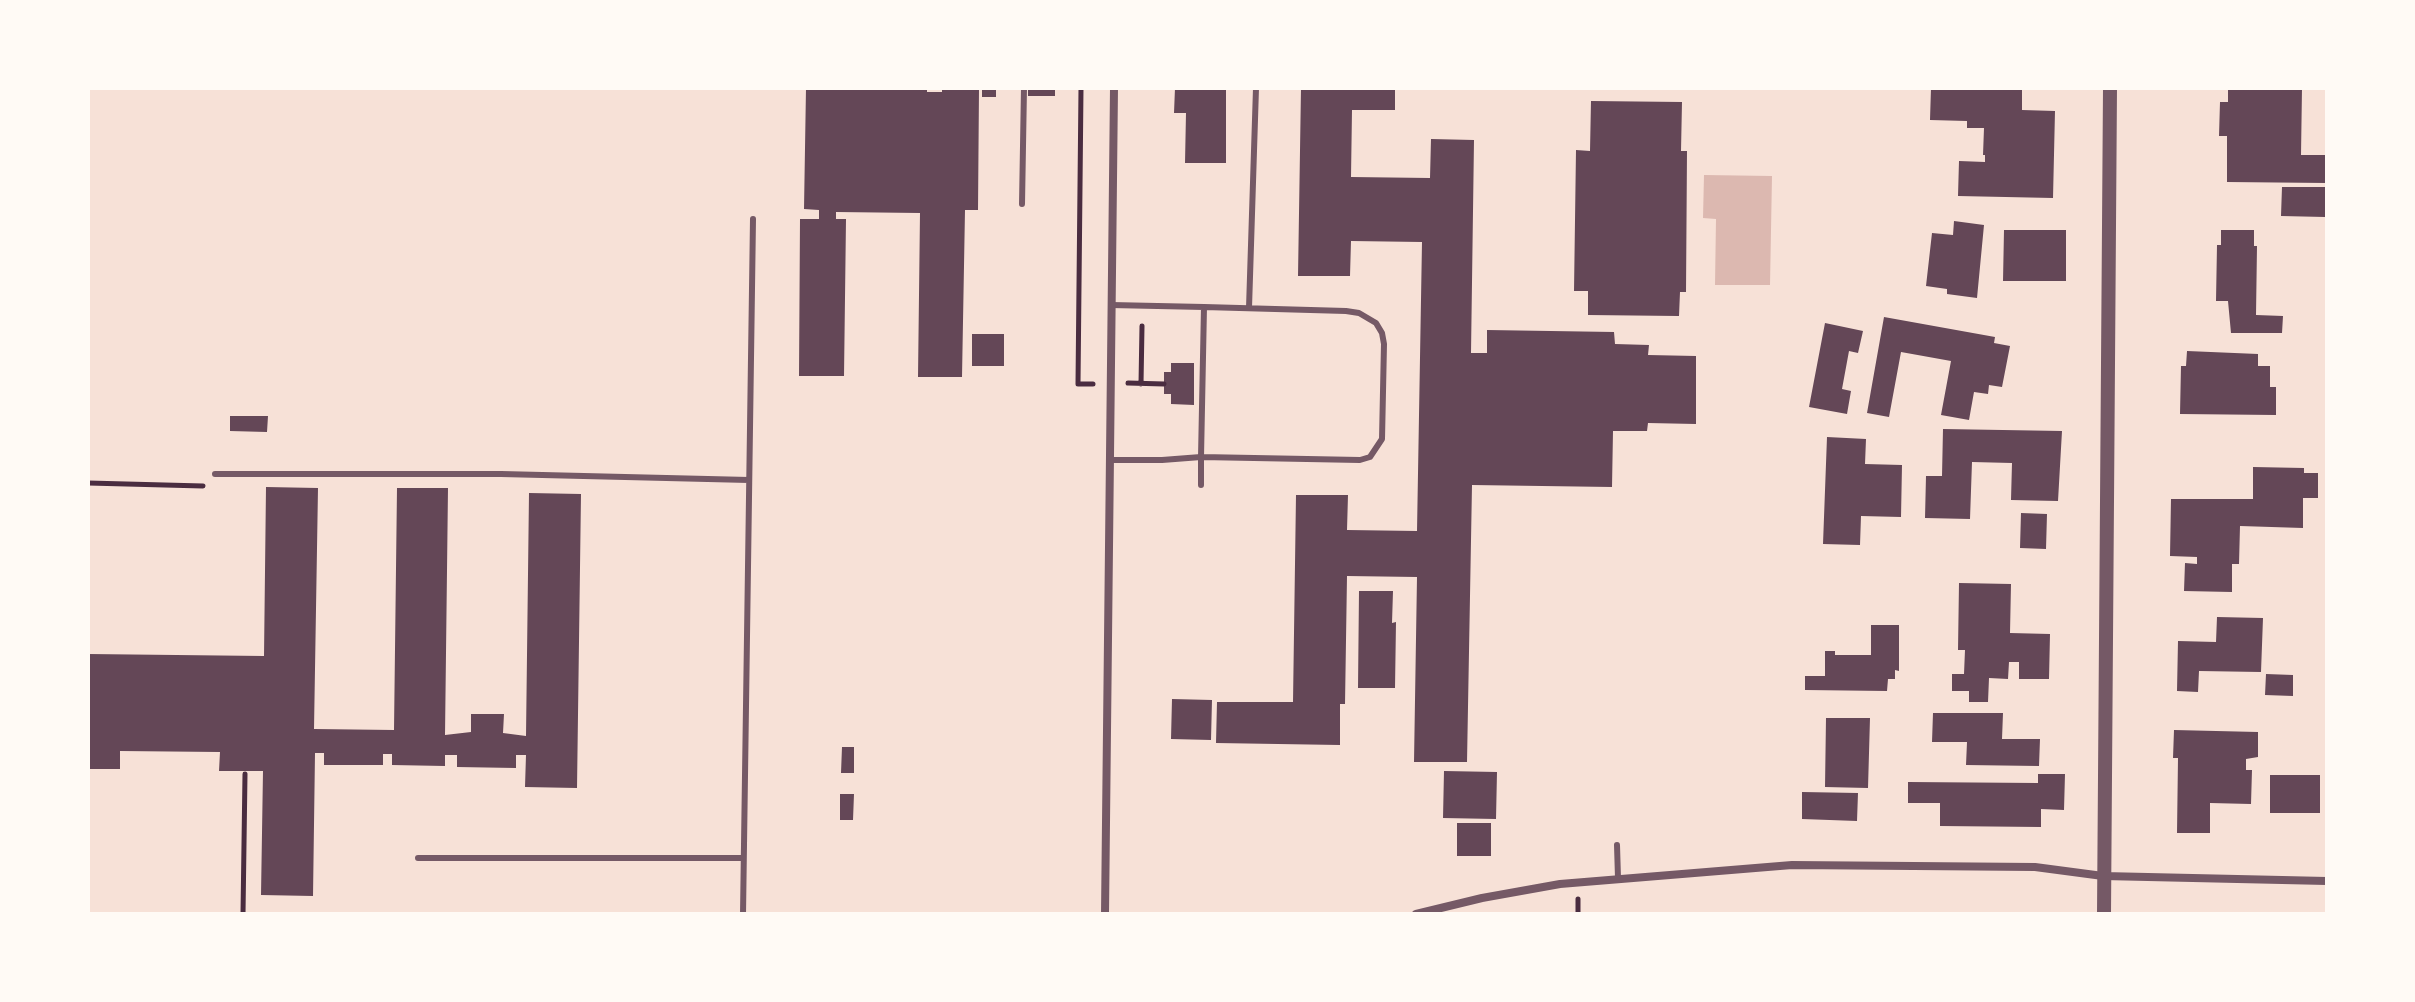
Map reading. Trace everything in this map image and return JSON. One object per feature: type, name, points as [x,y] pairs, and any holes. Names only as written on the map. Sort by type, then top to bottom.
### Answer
[{"type":"street","points":[[1105,914],[1114,88]]},
{"type":"street","points":[[2104,914],[2110,88]]},
{"type":"street","points":[[1416,914],[1560,884],[1792,865],[2035,867],[2103,876],[2327,881]]},
{"type":"lane","points":[[1022,204],[1024,88]]},
{"type":"lane","points":[[1249,308],[1256,88]]},
{"type":"lane","points":[[743,914],[753,219]]},
{"type":"lane","points":[[1111,305],[1346,311],[1359,313],[1376,323],[1384,344],[1382,439],[1370,457],[1360,460],[1201,457],[1111,460]]},
{"type":"lane","points":[[1201,485],[1204,307]]},
{"type":"lane","points":[[215,474],[501,474],[749,480]]},
{"type":"lane","points":[[1617,845],[1618,878]]},
{"type":"lane","points":[[418,858],[743,858]]},
{"type":"path","points":[[1081,88],[1078,384],[1093,384]]},
{"type":"path","points":[[1141,384],[1142,326]]},
{"type":"path","points":[[1127,383],[1164,384]]},
{"type":"path","points":[[88,483],[211,486],[215,474]]},
{"type":"path","points":[[243,914],[245,774]]},
{"type":"shaded area","points":[[1704,175],[1772,176],[1770,285],[1715,285],[1716,219],[1703,218]]},
{"type":"building","points":[[806,88],[927,88],[927,92],[942,92],[950,88],[979,88],[978,210],[965,210],[962,377],[918,377],[920,213],[836,212],[836,219],[846,219],[844,376],[799,376],[800,219],[819,219],[819,210],[804,209]]},
{"type":"building","points":[[982,88],[996,88],[996,97],[982,97]]},
{"type":"building","points":[[1028,88],[1055,88],[1055,96],[1028,96]]},
{"type":"building","points":[[1175,88],[1226,88],[1226,163],[1185,163],[1186,113],[1174,113]]},
{"type":"building","points":[[1301,88],[1395,88],[1395,110],[1352,110],[1351,177],[1430,178],[1431,139],[1474,140],[1471,353],[1487,353],[1487,330],[1614,332],[1615,344],[1649,345],[1648,355],[1696,356],[1696,424],[1648,423],[1647,431],[1613,431],[1612,487],[1472,485],[1467,762],[1414,762],[1417,577],[1347,576],[1345,704],[1340,704],[1340,745],[1216,743],[1217,702],[1293,702],[1296,495],[1348,495],[1347,530],[1417,531],[1422,242],[1351,241],[1350,276],[1298,276]]},
{"type":"building","points":[[1931,88],[2022,88],[2022,110],[2055,111],[2053,198],[1958,196],[1959,161],[1985,162],[1984,128],[1967,128],[1967,121],[1930,120]]},
{"type":"building","points":[[2228,88],[2302,88],[2301,155],[2327,155],[2327,183],[2227,182],[2227,136],[2219,136],[2220,102],[2228,102]]},
{"type":"building","points":[[1591,101],[1682,102],[1681,151],[1687,151],[1686,292],[1680,292],[1679,316],[1588,315],[1588,291],[1574,291],[1576,150],[1590,151]]},
{"type":"building","points":[[2282,187],[2325,187],[2325,217],[2281,216]]},
{"type":"building","points":[[1954,221],[1984,225],[1977,298],[1947,294],[1947,289],[1926,286],[1932,233],[1953,235]]},
{"type":"building","points":[[2004,230],[2066,230],[2066,281],[2003,281]]},
{"type":"building","points":[[2221,230],[2254,230],[2254,246],[2257,246],[2256,315],[2283,316],[2282,333],[2231,333],[2228,301],[2216,301],[2217,245],[2221,245]]},
{"type":"building","points":[[1884,317],[1995,337],[1994,343],[2010,346],[2002,387],[1989,385],[1988,394],[1974,392],[1969,420],[1941,415],[1951,361],[1901,352],[1889,417],[1867,413]]},
{"type":"building","points":[[1825,323],[1863,331],[1858,353],[1849,351],[1842,389],[1851,391],[1847,414],[1809,407]]},
{"type":"building","points":[[972,334],[1004,334],[1004,366],[972,366]]},
{"type":"building","points":[[2187,351],[2258,354],[2258,366],[2270,366],[2270,387],[2276,387],[2276,415],[2180,414],[2181,366],[2186,366]]},
{"type":"building","points":[[1171,363],[1194,363],[1194,405],[1171,404],[1171,394],[1164,394],[1164,372],[1171,372]]},
{"type":"building","points":[[230,416],[268,416],[267,432],[230,431]]},
{"type":"building","points":[[1943,429],[2062,431],[2058,501],[2011,500],[2012,463],[1972,462],[1970,519],[1925,518],[1926,476],[1942,476]]},
{"type":"building","points":[[1827,437],[1866,439],[1865,464],[1902,465],[1901,517],[1861,516],[1860,545],[1823,544]]},
{"type":"building","points":[[2253,467],[2304,468],[2304,473],[2318,473],[2318,498],[2303,498],[2303,528],[2240,526],[2239,564],[2232,564],[2232,592],[2184,591],[2185,563],[2197,564],[2197,557],[2170,556],[2171,499],[2253,499]]},
{"type":"building","points":[[266,487],[318,488],[314,729],[394,730],[397,488],[448,488],[445,735],[471,732],[471,714],[504,714],[503,733],[526,736],[529,493],[581,494],[577,788],[525,787],[526,755],[516,755],[516,768],[457,767],[457,755],[445,755],[445,766],[392,765],[392,754],[383,754],[383,765],[324,765],[324,753],[315,753],[313,896],[261,895],[263,771],[219,771],[220,752],[120,751],[120,769],[88,769],[88,654],[264,656]]},
{"type":"building","points":[[2021,513],[2047,514],[2046,549],[2020,548]]},
{"type":"building","points":[[1959,583],[2011,584],[2010,633],[2050,634],[2049,679],[2019,679],[2019,662],[2009,662],[2008,679],[1989,678],[1988,702],[1969,702],[1969,691],[1952,691],[1952,674],[1964,674],[1965,650],[1958,650]]},
{"type":"building","points":[[1359,591],[1393,591],[1395,688],[1358,688]]},
{"type":"building","points":[[2217,617],[2263,618],[2261,672],[2199,671],[2198,692],[2177,691],[2178,641],[2216,642]]},
{"type":"building","points":[[1871,625],[1899,625],[1899,671],[1895,670],[1895,679],[1888,679],[1887,691],[1805,690],[1805,676],[1825,676],[1825,651],[1835,651],[1835,655],[1871,655]]},
{"type":"building","points":[[2266,674],[2293,675],[2293,696],[2265,695]]},
{"type":"building","points":[[1172,699],[1212,700],[1211,740],[1171,739]]},
{"type":"building","points":[[1933,713],[2003,713],[2002,739],[2040,739],[2039,766],[1966,765],[1967,742],[1932,742]]},
{"type":"building","points":[[1826,718],[1870,718],[1868,788],[1825,787]]},
{"type":"building","points":[[2174,730],[2258,732],[2258,757],[2246,759],[2246,770],[2252,770],[2251,804],[2210,803],[2210,833],[2177,833],[2178,758],[2173,758]]},
{"type":"building","points":[[842,747],[854,747],[854,773],[841,773]]},
{"type":"building","points":[[1444,771],[1497,772],[1496,819],[1443,818]]},
{"type":"building","points":[[2038,774],[2065,774],[2064,810],[2041,809],[2041,827],[1940,826],[1940,803],[1908,803],[1908,782],[2038,783]]},
{"type":"building","points":[[2270,775],[2320,775],[2320,813],[2270,813]]},
{"type":"building","points":[[1802,792],[1858,793],[1857,821],[1802,819]]},
{"type":"building","points":[[840,794],[854,794],[853,820],[840,820]]},
{"type":"building","points":[[1457,823],[1491,823],[1491,856],[1457,856]]}]
